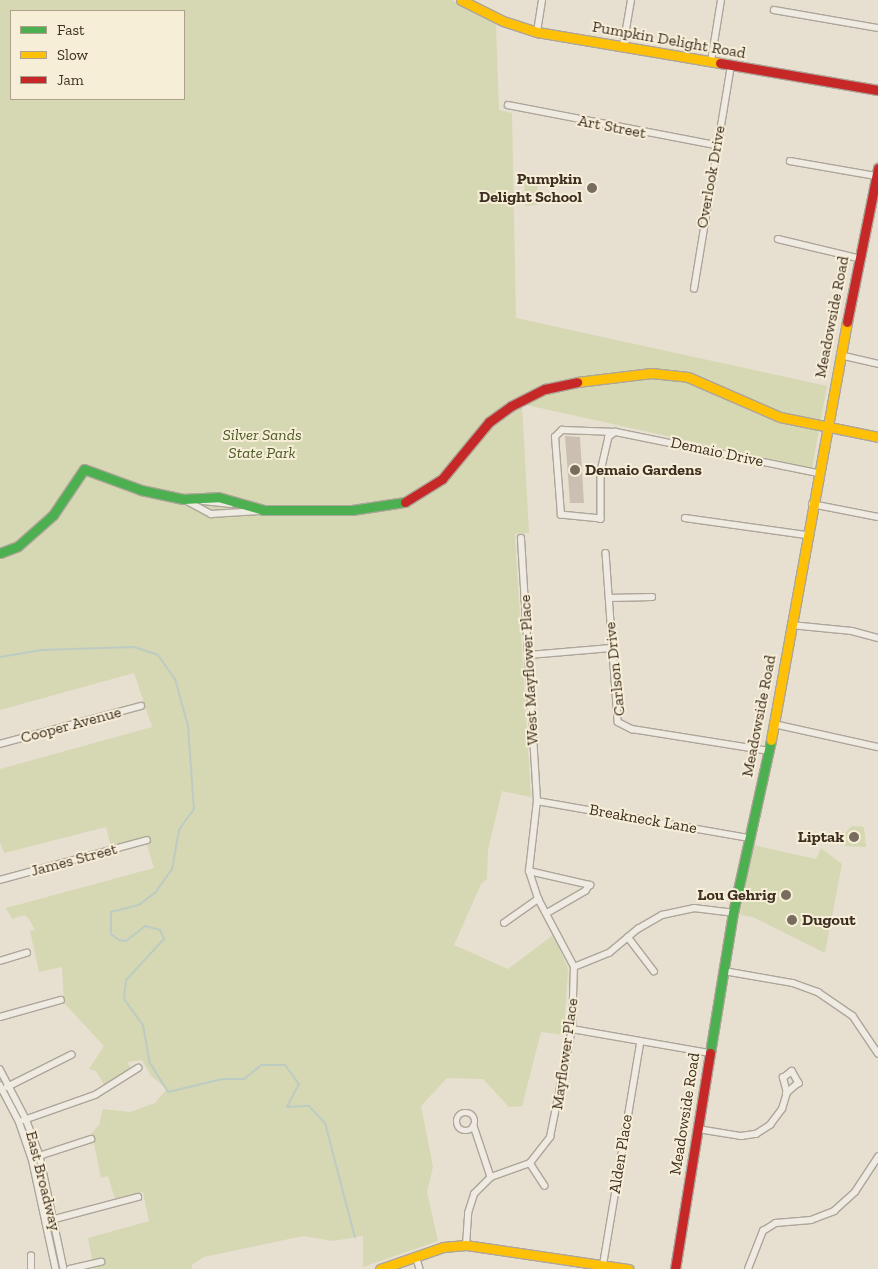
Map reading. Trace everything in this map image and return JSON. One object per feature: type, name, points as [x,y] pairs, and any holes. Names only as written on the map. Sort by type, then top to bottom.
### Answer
[{"type":"street","name":"Pumpkin Delight Road","points":[[461,0],[503,21],[537,32],[878,90]]},
{"type":"street","points":[[537,32],[542,0]]},
{"type":"street","points":[[623,47],[631,0]]},
{"type":"street","points":[[711,62],[721,0]]},
{"type":"street","points":[[774,10],[878,28]]},
{"type":"street","name":"Overlook Drive","points":[[694,289],[716,145],[731,66]]},
{"type":"street","name":"Art Street","points":[[508,106],[716,145]]},
{"type":"street","points":[[790,161],[877,172]]},
{"type":"street","name":"Meadowside Road","points":[[675,1269],[734,912],[748,838],[769,751],[806,534],[858,258],[877,172]]},
{"type":"street","points":[[778,239],[858,258]]},
{"type":"street","points":[[840,355],[878,364]]},
{"type":"street","points":[[0,554],[18,546],[53,515],[84,468],[126,486],[183,499],[211,514],[264,510],[352,510],[410,501],[442,479],[489,422],[511,406],[544,389],[597,377],[651,373],[688,377],[780,417],[826,428],[878,437]]},
{"type":"street","name":"Demaio Drive","points":[[616,432],[609,437],[601,472],[600,518],[565,517],[559,511],[555,434],[590,430],[616,432],[818,473]]},
{"type":"street","points":[[183,499],[208,496],[264,510]]},
{"type":"street","points":[[812,504],[878,518]]},
{"type":"street","points":[[685,518],[806,534]]},
{"type":"street","name":"West Mayflower Place","points":[[521,538],[537,801]]},
{"type":"street","name":"Carlson Drive","points":[[606,553],[611,648],[618,722],[632,728],[769,751]]},
{"type":"street","points":[[609,598],[652,597]]},
{"type":"street","points":[[791,625],[852,631],[878,638]]},
{"type":"street","points":[[529,655],[611,648]]},
{"type":"street","name":"Cooper Avenue","points":[[0,744],[141,706]]},
{"type":"street","points":[[774,724],[878,748]]},
{"type":"street","name":"Breakneck Lane","points":[[537,801],[748,838]]},
{"type":"street","name":"Mayflower Place","points":[[530,1163],[554,1129],[572,1030],[574,967],[548,913],[538,899],[529,871],[537,801]]},
{"type":"street","name":"James Street","points":[[0,880],[148,840]]},
{"type":"street","points":[[529,871],[590,885],[586,891],[548,913]]},
{"type":"street","points":[[504,923],[538,899]]},
{"type":"street","points":[[574,967],[609,953],[646,923],[674,911],[694,908],[734,912]]},
{"type":"street","points":[[628,937],[654,971]]},
{"type":"street","points":[[0,961],[27,953]]},
{"type":"street","points":[[724,971],[793,983],[818,992],[853,1016],[878,1053]]},
{"type":"street","points":[[0,1017],[61,1000]]},
{"type":"street","points":[[572,1030],[640,1043],[710,1053]]},
{"type":"street","name":"Alden Place","points":[[602,1265],[640,1043]]},
{"type":"street","points":[[1,1087],[9,1086],[71,1055]]},
{"type":"street","points":[[19,1122],[95,1095],[138,1068]]},
{"type":"street","name":"East Broadway","points":[[0,1069],[26,1119],[40,1156],[64,1269]]},
{"type":"street","name":"East Broadway","points":[[1,1087],[19,1122],[32,1158],[56,1269]]},
{"type":"street","points":[[698,1130],[741,1136],[756,1134],[776,1118],[787,1093]]},
{"type":"street","points":[[474,1126],[491,1177]]},
{"type":"street","points":[[32,1158],[91,1139]]},
{"type":"street","points":[[748,1269],[763,1231],[776,1223],[811,1220],[834,1211],[864,1182],[878,1157]]},
{"type":"street","points":[[466,1245],[470,1203],[491,1177],[530,1163],[545,1186]]},
{"type":"street","points":[[47,1222],[138,1197]]},
{"type":"street","points":[[380,1269],[416,1256],[466,1245],[628,1269]]},
{"type":"street","points":[[31,1256],[31,1269]]},
{"type":"street","points":[[416,1256],[420,1269]]},
{"type":"street","points":[[70,1269],[101,1262]]},
{"type":"green space","name":"Silver Sands State Park","points":[[0,0],[452,0],[496,25],[499,110],[512,113],[516,318],[827,386],[812,468],[522,404],[529,533],[515,534],[531,797],[502,791],[488,850],[487,879],[481,884],[454,945],[508,969],[553,935],[568,968],[564,1035],[541,1032],[522,1106],[509,1107],[483,1079],[447,1078],[421,1106],[433,1167],[427,1192],[438,1241],[363,1267],[363,1236],[333,1241],[303,1236],[204,1257],[192,1265],[192,1269],[94,1269],[88,1238],[149,1221],[143,1192],[115,1199],[108,1176],[101,1178],[93,1139],[87,1138],[99,1125],[103,1109],[130,1112],[155,1103],[167,1089],[151,1076],[142,1060],[127,1062],[131,1068],[104,1085],[96,1071],[89,1069],[104,1046],[64,1003],[62,967],[39,972],[30,931],[35,930],[29,919],[25,915],[12,919],[6,908],[154,868],[145,838],[111,847],[106,827],[4,853],[0,842],[0,769],[152,727],[134,673],[0,710]]},
{"type":"green space","points":[[524,180],[537,180],[538,205],[525,206]]},
{"type":"green space","name":"Liptak","points":[[852,826],[864,827],[866,847],[845,846],[843,835]]},
{"type":"green space","points":[[753,845],[816,859],[821,848],[842,864],[825,953],[753,917],[740,915]]},
{"type":"building","name":"Demaio Gardens","points":[[565,436],[580,437],[584,503],[570,503]]},
{"type":"waterway","points":[[0,657],[41,650],[134,647],[158,655],[175,679],[188,726],[194,809],[179,830],[172,869],[156,892],[139,905],[111,912],[111,934],[119,940],[126,941],[145,926],[160,930],[164,939],[126,980],[124,999],[143,1025],[150,1063],[168,1092],[222,1079],[244,1079],[261,1065],[285,1065],[299,1084],[287,1107],[309,1106],[325,1123],[355,1237]]},
{"type":"traffic: fast","points":[[0,553],[18,546],[53,515],[84,469],[141,490],[183,499],[218,497],[264,510],[352,510],[405,502]]},
{"type":"traffic: fast","points":[[710,1053],[733,913],[771,740]]},
{"type":"traffic: slow","points":[[461,0],[503,21],[537,32],[720,63]]},
{"type":"traffic: slow","points":[[771,740],[847,322]]},
{"type":"traffic: slow","points":[[577,382],[651,373],[688,377],[780,417],[878,437]]},
{"type":"traffic: slow","points":[[380,1269],[443,1247],[466,1245],[628,1269]]},
{"type":"traffic: jam","points":[[720,63],[878,90]]},
{"type":"traffic: jam","points":[[847,322],[878,168]]},
{"type":"traffic: jam","points":[[405,502],[442,479],[489,422],[511,406],[545,389],[577,382]]},
{"type":"traffic: jam","points":[[675,1269],[710,1053]]},
{"type":"place","name":"Pumpkin Delight School","points":[[592,188]]},
{"type":"place","name":"Demaio Gardens","points":[[575,470]]},
{"type":"place","name":"Liptak","points":[[854,837]]},
{"type":"place","name":"Lou Gehrig","points":[[786,895]]},
{"type":"place","name":"Dugout","points":[[792,920]]}]
